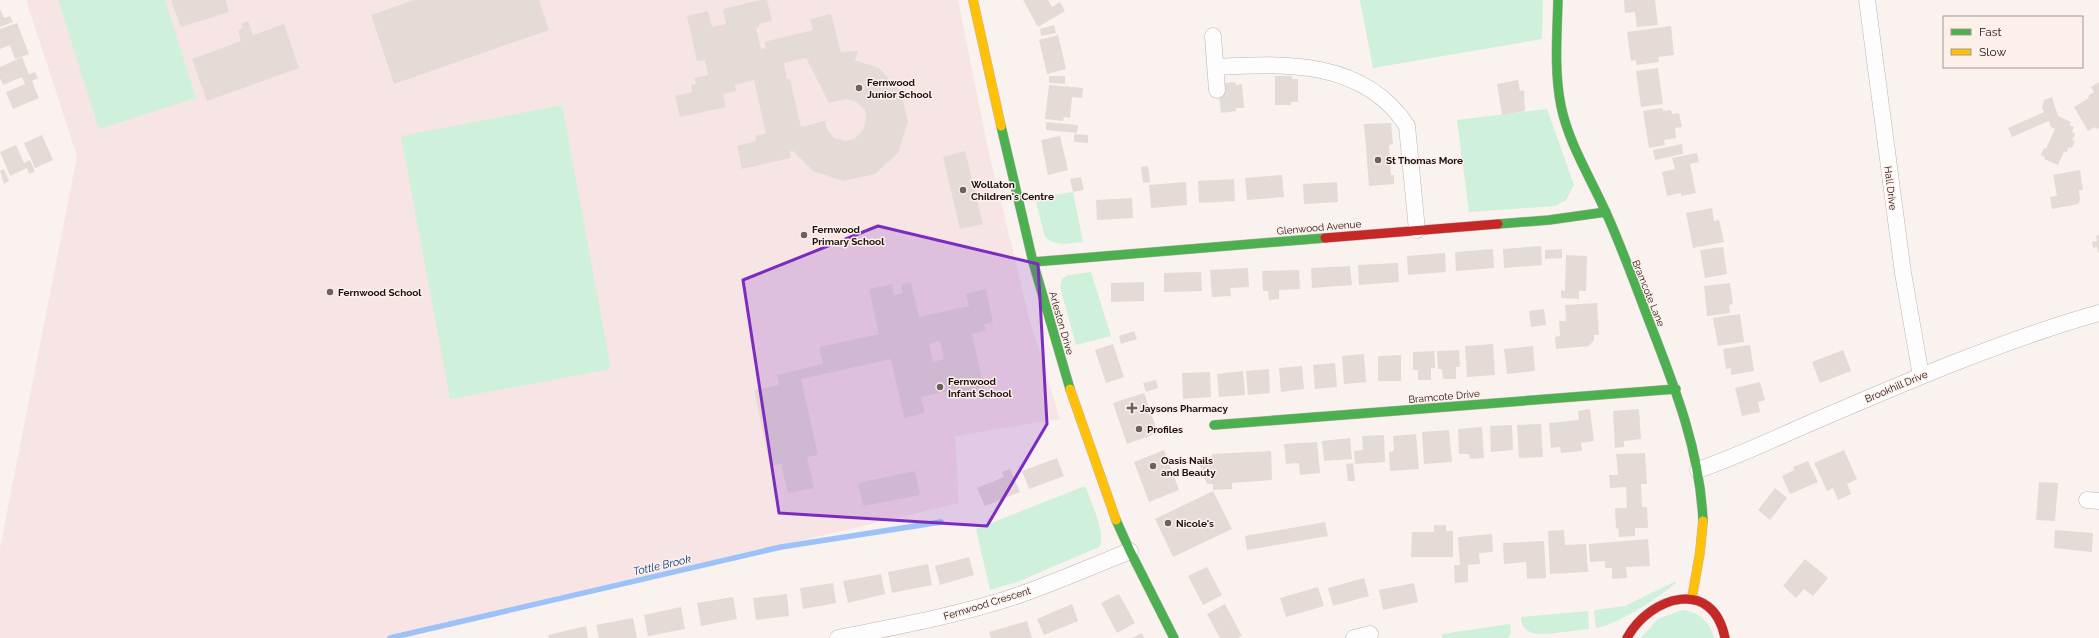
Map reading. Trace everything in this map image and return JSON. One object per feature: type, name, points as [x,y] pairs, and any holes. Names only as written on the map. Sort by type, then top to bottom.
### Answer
[{"type":"street","name":"Arleston Drive","points":[[973,0],[992,89],[1033,262],[1076,408],[1102,483],[1130,551],[1174,638]]},
{"type":"street","name":"Bramcote Lane","points":[[1558,0],[1557,62],[1564,118],[1582,163],[1606,212],[1676,389],[1698,470],[1702,509],[1702,536],[1692,598]]},
{"type":"street","name":"Hall Drive","points":[[1867,0],[1903,273],[1921,376]]},
{"type":"street","points":[[1213,36],[1217,90]]},
{"type":"street","points":[[1215,67],[1262,64],[1334,72],[1360,82],[1386,102],[1398,112],[1407,126],[1417,230]]},
{"type":"street","name":"Glenwood Avenue","points":[[1033,262],[1549,220],[1606,212]]},
{"type":"street","name":"Brookhill Drive","points":[[1698,470],[1736,456],[1921,376],[2058,324],[2099,313]]},
{"type":"street","name":"Bramcote Drive","points":[[1214,425],[1676,389]]},
{"type":"street","name":"Fernwood Crescent","points":[[838,638],[949,616],[998,602],[1056,581],[1130,551]]},
{"type":"street","points":[[1627,638],[1634,626],[1652,611],[1674,600],[1692,598],[1705,603],[1711,609],[1721,623],[1725,638]]},
{"type":"street","points":[[1354,638],[1370,634]]},
{"type":"highlighted area","points":[[878,226],[1038,264],[1047,424],[987,526],[779,513],[743,280]]},
{"type":"shaded area","name":"Fernwood School","points":[[26,0],[958,0],[988,149],[1030,321],[1060,419],[955,436],[959,503],[390,638],[0,638],[0,548],[77,156]]},
{"type":"green space","points":[[58,0],[165,0],[196,98],[99,129]]},
{"type":"green space","points":[[1360,0],[1543,0],[1542,39],[1373,68]]},
{"type":"green space","points":[[562,105],[611,369],[450,399],[401,136]]},
{"type":"green space","points":[[1547,109],[1574,185],[1566,200],[1555,206],[1469,212],[1457,120]]},
{"type":"green space","points":[[1073,192],[1083,242],[1063,244],[1049,240],[1045,237],[1035,198]]},
{"type":"green space","points":[[1091,272],[1111,336],[1076,345],[1060,287],[1062,279],[1068,275]]},
{"type":"green space","points":[[1085,486],[1094,508],[1099,526],[1101,542],[1099,547],[1017,582],[990,590],[976,529]]},
{"type":"green space","points":[[1674,582],[1677,582],[1638,610],[1605,626],[1596,628],[1594,610],[1625,606]]},
{"type":"green space","points":[[1682,610],[1694,613],[1703,618],[1710,627],[1714,638],[1641,638],[1658,619]]},
{"type":"green space","points":[[1588,611],[1589,629],[1538,634],[1530,632],[1526,629],[1521,620],[1521,617]]},
{"type":"green space","points":[[1510,624],[1511,632],[1508,638],[1442,638],[1442,634]]},
{"type":"building","points":[[171,0],[226,0],[229,12],[181,27]]},
{"type":"building","points":[[414,0],[539,0],[549,30],[394,84],[371,15]]},
{"type":"building","name":"Fernwood Junior School","points":[[760,0],[767,0],[772,21],[759,24],[759,27],[756,28],[761,49],[766,48],[764,42],[813,30],[810,19],[831,14],[841,52],[858,51],[855,60],[879,68],[901,92],[908,122],[898,153],[875,174],[843,181],[813,171],[793,151],[790,151],[791,158],[742,169],[737,146],[756,141],[755,136],[766,134],[754,80],[735,85],[736,91],[723,94],[726,107],[680,117],[675,96],[692,92],[691,85],[696,84],[694,78],[708,75],[705,60],[697,61],[687,16],[708,11],[712,27],[726,24],[723,9]],"holes":[[[806,58],[829,103],[846,99],[857,102],[865,110],[866,120],[863,130],[854,139],[845,141],[834,138],[827,129],[825,121],[801,127],[790,79],[787,79],[784,63]]]},
{"type":"building","points":[[1023,0],[1048,0],[1052,7],[1060,2],[1065,11],[1038,27]]},
{"type":"building","points":[[1624,0],[1655,0],[1658,25],[1637,27],[1635,12],[1625,13]]},
{"type":"building","points":[[0,9],[4,18],[10,16],[13,22],[0,27]]},
{"type":"building","points":[[248,21],[253,35],[284,24],[299,68],[207,101],[192,59],[241,41],[238,30],[243,28],[241,24]]},
{"type":"building","points":[[17,23],[29,54],[15,59],[10,45],[0,49],[0,29]]},
{"type":"building","points":[[1054,25],[1056,33],[1041,36],[1040,29]]},
{"type":"building","points":[[1671,26],[1674,55],[1658,57],[1659,62],[1636,65],[1636,60],[1631,61],[1627,32]]},
{"type":"building","points":[[1058,35],[1066,69],[1047,74],[1039,40]]},
{"type":"building","points":[[22,57],[29,74],[35,72],[38,78],[32,81],[39,98],[13,109],[6,92],[25,84],[22,77],[3,85],[0,78],[0,67]]},
{"type":"building","points":[[1658,68],[1663,104],[1641,107],[1636,71]]},
{"type":"building","points":[[1049,76],[1065,76],[1065,84],[1049,83]]},
{"type":"building","points":[[1275,76],[1292,76],[1292,79],[1298,79],[1298,102],[1291,102],[1291,105],[1275,105]]},
{"type":"building","points":[[1518,80],[1520,91],[1524,90],[1525,111],[1502,115],[1497,84]]},
{"type":"building","points":[[1235,82],[1236,85],[1242,84],[1244,108],[1236,108],[1236,111],[1221,113],[1218,84]]},
{"type":"building","points":[[2099,82],[2099,128],[2096,129],[2095,127],[2088,131],[2074,107],[2089,98],[2088,96],[2094,92],[2091,87]]},
{"type":"building","points":[[1049,85],[1083,88],[1082,98],[1072,97],[1070,118],[1064,117],[1063,121],[1045,119]]},
{"type":"building","points":[[2052,97],[2058,116],[2071,122],[2069,125],[2074,127],[2072,132],[2075,134],[2072,140],[2075,141],[2072,148],[2069,147],[2066,153],[2064,151],[2058,165],[2044,159],[2045,157],[2041,155],[2044,148],[2046,149],[2055,129],[2051,127],[2049,121],[2012,137],[2008,128],[2044,112],[2042,107],[2044,100]]},
{"type":"building","points":[[1662,108],[1663,111],[1671,110],[1672,114],[1679,113],[1682,127],[1675,128],[1676,138],[1664,140],[1665,145],[1649,148],[1643,111]]},
{"type":"building","points":[[1046,122],[1078,125],[1077,133],[1046,130]]},
{"type":"building","name":"St Thomas More","points":[[1391,123],[1393,144],[1389,145],[1391,175],[1394,175],[1394,184],[1369,186],[1364,124]]},
{"type":"building","points":[[1074,134],[1088,135],[1088,143],[1074,142]]},
{"type":"building","points":[[42,135],[53,160],[35,168],[24,143]]},
{"type":"building","points":[[1060,136],[1068,170],[1048,175],[1041,140]]},
{"type":"building","points":[[1682,144],[1683,154],[1655,160],[1653,150]]},
{"type":"building","points":[[16,145],[24,163],[30,160],[35,172],[29,174],[27,168],[10,176],[0,152]]},
{"type":"building","name":"Wollaton Children's Centre","points":[[965,151],[983,224],[960,229],[943,157]]},
{"type":"building","points":[[1697,153],[1699,162],[1690,164],[1696,193],[1681,196],[1681,193],[1667,196],[1662,172],[1675,169],[1672,158]]},
{"type":"building","points":[[1148,166],[1150,182],[1143,183],[1141,167]]},
{"type":"building","points":[[4,169],[9,181],[4,184],[0,171]]},
{"type":"building","points":[[2080,170],[2083,190],[2079,190],[2080,200],[2078,204],[2052,209],[2050,197],[2057,196],[2053,175]]},
{"type":"building","points":[[1282,175],[1284,197],[1247,200],[1245,178]]},
{"type":"building","points":[[1081,177],[1084,190],[1073,192],[1070,179]]},
{"type":"building","points":[[1234,179],[1235,201],[1199,203],[1198,181]]},
{"type":"building","points":[[1186,182],[1187,205],[1151,208],[1149,185]]},
{"type":"building","points":[[1337,182],[1338,202],[1304,204],[1303,184]]},
{"type":"building","points":[[1132,198],[1133,218],[1097,220],[1096,200]]},
{"type":"building","points":[[1712,208],[1714,221],[1719,220],[1724,242],[1693,248],[1686,213]]},
{"type":"building","points":[[2099,235],[2098,253],[2097,247],[2093,248],[2092,242],[2097,241],[2096,236]]},
{"type":"building","points":[[1541,246],[1542,265],[1504,268],[1503,249]]},
{"type":"building","points":[[1723,247],[1727,274],[1705,278],[1700,250]]},
{"type":"building","points":[[1493,249],[1494,268],[1456,271],[1455,252]]},
{"type":"building","points":[[1562,249],[1562,258],[1545,259],[1545,250]]},
{"type":"building","points":[[1445,253],[1446,272],[1408,275],[1407,256]]},
{"type":"building","points":[[1566,255],[1587,256],[1586,291],[1579,291],[1579,299],[1561,298],[1561,290],[1565,291]]},
{"type":"building","points":[[1398,263],[1399,282],[1359,285],[1358,265]]},
{"type":"building","points":[[1350,266],[1352,285],[1312,288],[1311,268]]},
{"type":"building","points":[[1248,268],[1249,287],[1230,288],[1231,296],[1212,297],[1210,270]]},
{"type":"building","points":[[1299,270],[1300,289],[1279,290],[1279,299],[1269,300],[1268,291],[1263,291],[1262,271]]},
{"type":"building","points":[[1201,272],[1202,291],[1164,292],[1164,273]]},
{"type":"building","name":"Fernwood Infant School","points":[[911,282],[919,317],[969,306],[966,294],[986,289],[993,322],[984,324],[986,331],[972,334],[985,393],[959,399],[957,389],[921,397],[925,413],[904,418],[891,359],[801,379],[818,455],[807,457],[814,488],[788,493],[781,464],[770,466],[754,390],[779,385],[777,375],[823,364],[819,347],[879,334],[869,289],[892,284],[894,295],[903,293],[901,284]],"holes":[[[940,341],[944,359],[933,362],[929,344]]]},
{"type":"building","points":[[1144,282],[1144,301],[1111,302],[1111,283]]},
{"type":"building","points":[[1730,283],[1733,304],[1729,305],[1730,313],[1707,316],[1704,286]]},
{"type":"building","points":[[1597,303],[1599,335],[1594,335],[1594,340],[1589,346],[1556,349],[1555,337],[1560,336],[1559,321],[1566,321],[1565,305]]},
{"type":"building","points":[[1544,309],[1546,325],[1531,327],[1529,311]]},
{"type":"building","points":[[1740,314],[1744,342],[1718,346],[1713,318]]},
{"type":"building","points":[[1134,331],[1137,339],[1121,344],[1119,336]]},
{"type":"building","points":[[1113,344],[1124,377],[1106,383],[1095,350]]},
{"type":"building","points":[[1493,344],[1495,375],[1467,377],[1465,346]]},
{"type":"building","points":[[1750,345],[1754,371],[1731,375],[1731,368],[1726,369],[1723,349]]},
{"type":"building","points":[[1533,346],[1535,371],[1507,374],[1504,349]]},
{"type":"building","points":[[1459,350],[1460,367],[1456,367],[1456,379],[1443,379],[1442,369],[1438,369],[1437,351]]},
{"type":"building","points":[[1843,350],[1851,371],[1820,383],[1812,362]]},
{"type":"building","points":[[1434,351],[1435,368],[1431,368],[1431,380],[1418,380],[1418,370],[1413,370],[1413,352]]},
{"type":"building","points":[[1364,354],[1366,382],[1344,384],[1342,356]]},
{"type":"building","points":[[1401,355],[1401,381],[1378,381],[1378,356]]},
{"type":"building","points":[[1335,363],[1337,387],[1315,389],[1313,365]]},
{"type":"building","points":[[1302,366],[1304,389],[1281,392],[1279,368]]},
{"type":"building","points":[[1269,369],[1270,393],[1248,395],[1246,371]]},
{"type":"building","points":[[1243,371],[1245,395],[1219,397],[1217,374]]},
{"type":"building","points":[[1210,372],[1211,397],[1183,399],[1182,373]]},
{"type":"building","points":[[1156,380],[1158,388],[1146,392],[1143,383]]},
{"type":"building","points":[[1760,382],[1765,400],[1758,402],[1760,412],[1742,416],[1735,388]]},
{"type":"building","points":[[1144,393],[1158,433],[1127,444],[1113,403]]},
{"type":"building","points":[[1590,409],[1594,441],[1581,443],[1582,451],[1561,453],[1560,447],[1551,448],[1549,423],[1579,420],[1578,411]]},
{"type":"building","points":[[1639,409],[1641,439],[1624,441],[1624,447],[1615,448],[1613,411]]},
{"type":"building","points":[[1541,424],[1543,457],[1519,458],[1517,425]]},
{"type":"building","points":[[1512,425],[1513,450],[1491,452],[1490,426]]},
{"type":"building","points":[[1482,427],[1484,458],[1470,459],[1469,454],[1459,454],[1458,429]]},
{"type":"building","points":[[1449,430],[1452,462],[1424,464],[1422,432]]},
{"type":"building","points":[[1416,434],[1419,469],[1390,471],[1389,452],[1394,451],[1393,436]]},
{"type":"building","points":[[1384,435],[1385,462],[1355,464],[1354,451],[1363,450],[1362,436]]},
{"type":"building","points":[[1350,438],[1352,459],[1324,461],[1322,441]]},
{"type":"building","points":[[1317,442],[1320,473],[1300,475],[1299,463],[1286,464],[1284,444]]},
{"type":"building","points":[[1164,450],[1179,490],[1149,502],[1134,462]]},
{"type":"building","points":[[1844,450],[1857,479],[1847,484],[1851,494],[1838,500],[1833,488],[1827,491],[1814,463]]},
{"type":"building","points":[[1271,451],[1272,480],[1232,483],[1232,489],[1213,490],[1213,484],[1207,484],[1198,460],[1212,459],[1212,454]]},
{"type":"building","points":[[1645,453],[1647,484],[1641,484],[1642,507],[1647,507],[1648,528],[1635,528],[1635,536],[1619,537],[1618,528],[1616,529],[1615,508],[1627,508],[1626,487],[1610,488],[1609,475],[1618,475],[1616,454]]},
{"type":"building","points":[[1057,458],[1064,476],[1029,489],[1022,471]]},
{"type":"building","points":[[1808,461],[1818,482],[1790,494],[1782,476],[1794,470],[1793,467]]},
{"type":"building","points":[[1353,463],[1355,481],[1348,481],[1346,464]]},
{"type":"building","points":[[1010,469],[1020,492],[985,506],[977,488],[1004,477],[1002,472]]},
{"type":"building","points":[[915,471],[920,495],[863,506],[858,483]]},
{"type":"building","points":[[2039,482],[2058,483],[2055,521],[2036,520]]},
{"type":"building","points":[[1775,488],[1787,498],[1770,520],[1758,510]]},
{"type":"building","points":[[1213,491],[1232,529],[1173,557],[1155,519]]},
{"type":"building","points":[[1325,522],[1328,536],[1247,550],[1245,536]]},
{"type":"building","points":[[1434,525],[1446,525],[1446,531],[1453,531],[1453,557],[1411,557],[1412,532],[1434,532]]},
{"type":"building","points":[[1564,530],[1565,545],[1586,544],[1588,572],[1550,574],[1548,531]]},
{"type":"building","points":[[2055,530],[2093,533],[2092,552],[2054,548]]},
{"type":"building","points":[[1492,534],[1493,552],[1479,553],[1480,564],[1468,565],[1468,582],[1455,583],[1454,565],[1460,565],[1458,537]]},
{"type":"building","points":[[1648,539],[1650,566],[1626,567],[1627,578],[1612,579],[1612,568],[1605,568],[1605,561],[1590,562],[1589,544]]},
{"type":"building","points":[[1544,541],[1546,578],[1527,579],[1526,562],[1504,564],[1503,543]]},
{"type":"building","points":[[969,557],[974,575],[940,585],[935,566]]},
{"type":"building","points":[[1805,559],[1828,578],[1813,596],[1804,589],[1796,598],[1783,586]]},
{"type":"building","points":[[928,564],[932,585],[892,593],[888,572]]},
{"type":"building","points":[[1207,567],[1222,595],[1203,605],[1188,576]]},
{"type":"building","points":[[881,574],[885,594],[848,603],[843,581]]},
{"type":"building","points":[[1364,578],[1369,596],[1333,606],[1328,588]]},
{"type":"building","points":[[833,583],[836,603],[803,609],[800,588]]},
{"type":"building","points":[[1414,583],[1418,602],[1383,610],[1379,590]]},
{"type":"building","points":[[1318,587],[1324,606],[1286,617],[1280,598]]},
{"type":"building","points":[[787,594],[789,616],[756,620],[753,598]]},
{"type":"building","points":[[1119,594],[1135,623],[1117,633],[1101,603]]},
{"type":"building","points":[[733,597],[737,619],[701,626],[697,603]]},
{"type":"building","points":[[1072,604],[1078,621],[1044,635],[1037,619]]},
{"type":"building","points":[[1225,604],[1242,636],[1238,638],[1220,638],[1207,614]]},
{"type":"building","points":[[681,607],[685,629],[648,636],[644,615]]},
{"type":"building","points":[[633,618],[637,638],[599,638],[596,625]]},
{"type":"building","points":[[1027,621],[1032,638],[991,638],[989,632]]},
{"type":"building","points":[[586,626],[588,638],[549,638],[548,635]]},
{"type":"building","points":[[1142,633],[1144,638],[1132,638]]},
{"type":"waterway","name":"Tottle Brook","points":[[390,638],[781,547],[941,522]]},
{"type":"traffic: fast","points":[[1558,0],[1556,53],[1557,80],[1561,106],[1569,135],[1620,244],[1678,398],[1692,446],[1697,470],[1703,521]]},
{"type":"traffic: fast","points":[[1001,126],[1033,262],[1070,389]]},
{"type":"traffic: fast","points":[[1498,224],[1549,220],[1606,212]]},
{"type":"traffic: fast","points":[[1033,262],[1325,238]]},
{"type":"traffic: fast","points":[[1214,425],[1676,389]]},
{"type":"traffic: fast","points":[[1116,520],[1174,638]]},
{"type":"traffic: slow","points":[[973,0],[1001,126]]},
{"type":"traffic: slow","points":[[1070,389],[1116,520]]},
{"type":"traffic: slow","points":[[1692,598],[1700,552],[1703,521]]},
{"type":"traffic: jam","points":[[1325,238],[1498,224]]},
{"type":"traffic: jam","points":[[1627,638],[1637,623],[1650,612],[1665,603],[1680,599],[1695,600],[1708,606],[1718,619],[1725,638]]},
{"type":"place","name":"Fernwood Junior School","points":[[859,88]]},
{"type":"place","name":"St Thomas More","points":[[1378,160]]},
{"type":"place","name":"Wollaton Children's Centre","points":[[963,190]]},
{"type":"place","name":"Fernwood Primary School","points":[[804,235]]},
{"type":"place","name":"Fernwood School","points":[[330,292]]},
{"type":"place","name":"Fernwood Infant School","points":[[940,387]]},
{"type":"place","name":"Jaysons Pharmacy","points":[[1132,408]]},
{"type":"place","name":"Profiles","points":[[1139,429]]},
{"type":"place","name":"Oasis Nails and Beauty","points":[[1153,466]]},
{"type":"place","name":"Nicole's","points":[[1168,523]]}]
